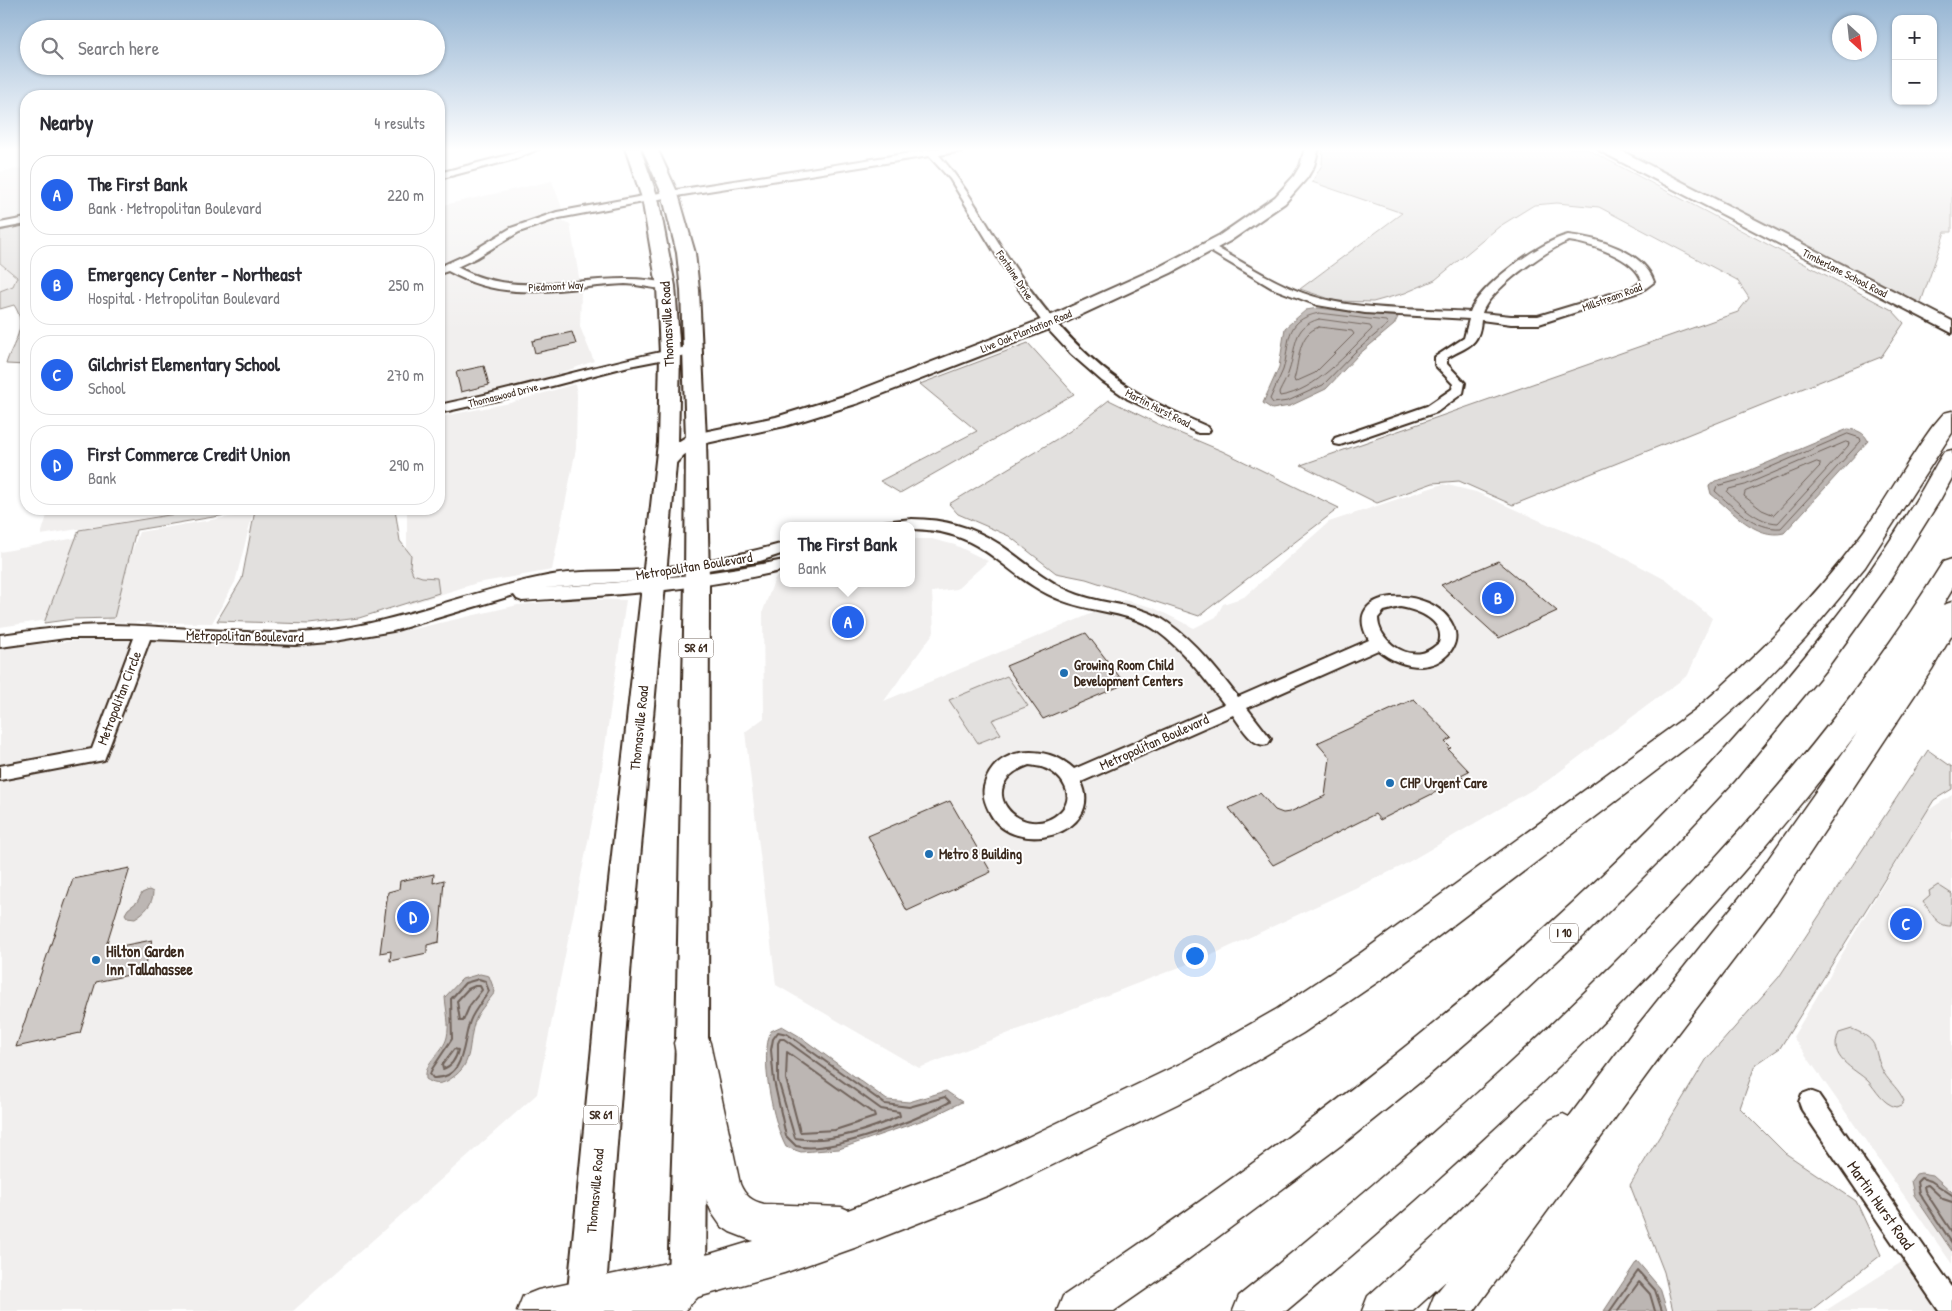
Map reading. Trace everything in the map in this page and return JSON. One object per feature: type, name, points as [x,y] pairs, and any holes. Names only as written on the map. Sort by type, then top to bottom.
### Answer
[{"type":"highway","points":[[654,1311],[686,1295],[784,1253],[983,1178],[1040,1152],[1190,1079],[1282,1026],[1370,967],[1705,718],[1751,679],[1796,634],[1838,583],[1874,535],[1952,418]]},
{"type":"highway","name":"I 10","points":[[1078,1311],[1227,1206],[1385,1086],[1524,969],[1602,897],[1701,796],[1757,734],[1811,668],[1884,570],[1925,506],[1952,457]]},
{"type":"highway","points":[[1254,1311],[1378,1207],[1527,1073],[1610,992],[1684,915],[1759,831],[1829,746],[1900,651],[1952,568]]},
{"type":"highway","points":[[1449,1311],[1651,1038],[1729,939],[1785,863],[1922,661],[1952,612]]},
{"type":"highway","points":[[1383,1311],[1486,1213],[1651,1038]]},
{"type":"highway","points":[[692,1043],[720,1184],[723,1195],[732,1208],[742,1217],[760,1223],[857,1227]]},
{"type":"highway","points":[[538,1311],[686,1295]]},
{"type":"main road","name":"Thomasville Road","points":[[585,1306],[618,928],[666,462],[669,349],[666,286],[652,209]]},
{"type":"main road","name":"Thomasville Road","points":[[674,209],[687,263],[696,439],[697,574],[692,1043],[686,1295]]},
{"type":"main road","points":[[663,267],[687,263]]},
{"type":"street","points":[[445,269],[472,256],[515,230],[545,219],[588,209]]},
{"type":"street","name":"Fontaine Drive","points":[[973,209],[1010,270],[1049,322]]},
{"type":"street","name":"Live Oak Plantation Road","points":[[666,462],[677,451],[696,439],[779,422],[828,407],[893,384],[1049,322],[1124,290],[1208,247],[1256,218],[1267,209]]},
{"type":"street","name":"Timberlane School Road","points":[[1723,209],[1952,328]]},
{"type":"street","points":[[0,226],[20,222]]},
{"type":"street","name":"Millstream Road","points":[[1208,247],[1286,290],[1314,300],[1382,311],[1475,316],[1525,321],[1548,318],[1638,289],[1645,285],[1649,278],[1641,268],[1604,246],[1584,239],[1568,238],[1557,242],[1506,278],[1479,305],[1475,316],[1473,337],[1467,343],[1441,358],[1442,365],[1459,383],[1458,390],[1452,397],[1419,413],[1340,441]]},
{"type":"street","points":[[634,279],[663,267]]},
{"type":"street","name":"Piedmont Way","points":[[445,269],[487,283],[517,288],[555,288],[634,279],[647,280],[666,286]]},
{"type":"street","name":"Martin Hurst Road","points":[[1049,322],[1075,352],[1121,389],[1154,408],[1203,430]]},
{"type":"street","name":"Thomaswood Drive","points":[[445,408],[503,396],[566,378],[595,373],[669,349],[692,346]]},
{"type":"street","points":[[668,419],[677,430],[696,439]]},
{"type":"street","points":[[915,523],[962,531],[984,541],[1048,588],[1069,598],[1139,615],[1163,627],[1186,649],[1262,738]]},
{"type":"street","name":"Metropolitan Boulevard","points":[[697,574],[780,549]]},
{"type":"street","name":"Metropolitan Boulevard","points":[[0,641],[66,632],[295,639],[328,636],[393,625],[485,597],[697,574],[755,572],[780,566]]},
{"type":"street","points":[[1389,602],[1412,603],[1430,611],[1443,623],[1448,641],[1445,647],[1430,657],[1407,658],[1390,651],[1379,643],[1370,630],[1369,621],[1371,613],[1376,608],[1389,602]]},
{"type":"street","name":"Metropolitan Circle","points":[[0,773],[98,755],[144,633]]},
{"type":"street","name":"Metropolitan Boulevard","points":[[1072,778],[1379,643]]},
{"type":"street","points":[[1021,759],[1045,759],[1060,765],[1072,778],[1077,792],[1075,806],[1064,821],[1046,829],[1027,830],[1016,826],[1002,818],[992,801],[992,788],[997,775],[1008,764],[1021,759]]},
{"type":"street","name":"Martin Hurst Road","points":[[1810,1102],[1952,1308]]},
{"type":"shaded area","points":[[0,209],[20,209],[20,218],[0,222]]},
{"type":"shaded area","points":[[445,209],[562,209],[563,211],[519,225],[475,251],[445,264]]},
{"type":"shaded area","points":[[1391,209],[1527,209],[1500,226],[1435,280],[1405,293],[1373,302],[1336,301],[1300,289],[1402,213]]},
{"type":"shaded area","points":[[1603,209],[1701,209],[1892,310],[1904,323],[1881,357],[1513,505],[1459,481],[1433,483],[1377,503],[1301,465],[1738,312],[1749,298],[1737,280]]},
{"type":"shaded area","points":[[1731,209],[1952,209],[1952,232],[1945,232],[1919,308]]},
{"type":"shaded area","points":[[560,220],[570,224],[580,283],[555,285],[502,283],[476,276],[467,271],[466,266],[510,240]]},
{"type":"shaded area","points":[[20,226],[20,321],[14,305],[0,309],[0,291],[13,286],[17,277],[0,263],[0,231]]},
{"type":"shaded area","points":[[0,261],[20,276],[20,284],[0,294]]},
{"type":"shaded area","points":[[448,274],[472,284],[498,290],[524,293],[581,291],[580,327],[594,361],[530,384],[472,400],[445,404],[445,275]]},
{"type":"shaded area","points":[[20,328],[20,365],[6,364],[9,356]]},
{"type":"shaded area","points":[[1028,343],[1074,394],[900,493],[880,481],[977,431],[920,384]]},
{"type":"shaded area","points":[[575,384],[577,394],[576,449],[552,570],[477,583],[407,605],[407,515],[445,515],[445,416],[510,403]]},
{"type":"shaded area","points":[[1109,400],[1158,424],[1222,451],[1339,508],[1199,616],[1086,579],[1056,573],[1009,536],[958,514],[949,504],[1070,431]]},
{"type":"shaded area","points":[[1443,484],[1476,492],[1606,548],[1666,580],[1712,618],[1688,675],[1547,781],[1400,867],[1216,953],[919,1068],[776,985],[745,732],[764,718],[763,611],[775,578],[780,576],[780,587],[915,587],[915,539],[932,539],[955,545],[988,561],[957,589],[932,592],[934,632],[884,701],[1124,600],[1152,607],[1194,628],[1216,617],[1223,604],[1244,597],[1329,522]]},
{"type":"shaded area","points":[[47,515],[165,515],[41,535]]},
{"type":"shaded area","points":[[169,515],[225,515],[136,530],[114,618],[73,619],[44,623],[79,530]]},
{"type":"shaded area","points":[[241,515],[252,515],[235,582],[212,623],[106,622],[139,532]]},
{"type":"shaded area","points":[[254,515],[396,515],[400,541],[411,555],[410,566],[413,574],[437,578],[439,593],[359,618],[309,624],[217,621],[242,579]]},
{"type":"shaded area","points":[[81,537],[47,620],[0,627],[0,552]]},
{"type":"shaded area","points":[[581,599],[626,600],[600,782],[537,1094],[293,1311],[0,1311],[0,648],[102,638],[305,646],[418,628],[518,605]]},
{"type":"shaded area","points":[[1007,676],[1028,706],[992,720],[1001,734],[978,743],[949,700]]},
{"type":"shaded area","points":[[1928,750],[1952,767],[1952,789],[1934,800],[1780,1048],[1755,1065],[1740,1108],[1785,1153],[1856,1201],[1881,1255],[1810,1311],[1673,1311],[1664,1272],[1630,1185],[1706,1060],[1779,977]]},
{"type":"shaded area","points":[[1952,795],[1952,1264],[1793,1037],[1927,811]]},
{"type":"shaded area","points":[[1938,885],[1952,894],[1951,926],[1946,926],[1938,921],[1923,901],[1930,895],[1929,891]]},
{"type":"shaded area","points":[[1852,1029],[1862,1033],[1872,1042],[1884,1073],[1904,1101],[1901,1105],[1896,1107],[1887,1103],[1868,1081],[1839,1056],[1836,1042],[1839,1033]]},
{"type":"shaded area","points":[[1905,1260],[1940,1311],[1825,1311]]},
{"type":"water","points":[[1318,308],[1398,317],[1394,325],[1358,355],[1326,389],[1290,406],[1272,409],[1263,403],[1279,367],[1285,328],[1306,310]]},
{"type":"water","points":[[1848,429],[1860,432],[1868,441],[1784,533],[1774,534],[1754,528],[1711,494],[1709,486],[1715,481],[1741,474]]},
{"type":"water","points":[[149,890],[153,892],[152,900],[148,907],[135,918],[127,917],[125,914],[128,909],[137,902],[142,893]]},
{"type":"water","points":[[480,974],[489,976],[495,992],[475,1020],[466,1063],[456,1075],[447,1081],[431,1082],[426,1079],[426,1072],[445,1043],[448,1032],[445,997],[462,979]]},
{"type":"water","points":[[782,1026],[799,1036],[887,1100],[909,1102],[946,1091],[962,1102],[929,1118],[839,1149],[801,1152],[786,1147],[772,1107],[766,1057],[771,1031]]},
{"type":"water","points":[[1916,1174],[1933,1175],[1952,1192],[1952,1251],[1914,1195],[1911,1181]]},
{"type":"water","points":[[1637,1261],[1660,1288],[1667,1311],[1604,1311]]},
{"type":"building","points":[[572,332],[576,344],[535,353],[532,341]]},
{"type":"building","points":[[484,366],[489,385],[461,392],[456,372]]},
{"type":"building","points":[[1498,561],[1557,611],[1499,638],[1441,585]]},
{"type":"building","name":"Growing Room Child Development Centers","points":[[1086,633],[1125,684],[1043,719],[1006,666]]},
{"type":"building","name":"CHP Urgent Care","points":[[1414,699],[1452,738],[1445,742],[1451,748],[1448,749],[1469,771],[1461,775],[1464,778],[1380,820],[1375,814],[1273,865],[1229,808],[1260,793],[1275,810],[1283,813],[1290,812],[1325,796],[1330,758],[1317,743]]},
{"type":"building","name":"Metro 8 Building","points":[[950,801],[991,872],[907,911],[868,836]]},
{"type":"building","name":"Hilton Garden Inn Tallahassee","points":[[130,868],[105,949],[152,940],[143,972],[96,982],[80,1033],[16,1047],[73,879]]},
{"type":"building","points":[[434,874],[433,883],[444,880],[439,942],[427,945],[427,953],[390,961],[391,951],[380,953],[388,892],[399,889],[400,881]]},
{"type":"place","name":"Emergency Center - Northeast","points":[[1498,598]]},
{"type":"place","name":"The First Bank","points":[[848,622]]},
{"type":"place","name":"Growing Room Child Development Centers","points":[[1064,673]]},
{"type":"place","name":"CHP Urgent Care","points":[[1390,783]]},
{"type":"place","name":"Metro 8 Building","points":[[929,854]]},
{"type":"place","name":"First Commerce Credit Union","points":[[413,917]]},
{"type":"place","name":"Gilchrist Elementary School","points":[[1906,924]]},
{"type":"place","name":"Hilton Garden Inn Tallahassee","points":[[96,960]]}]
